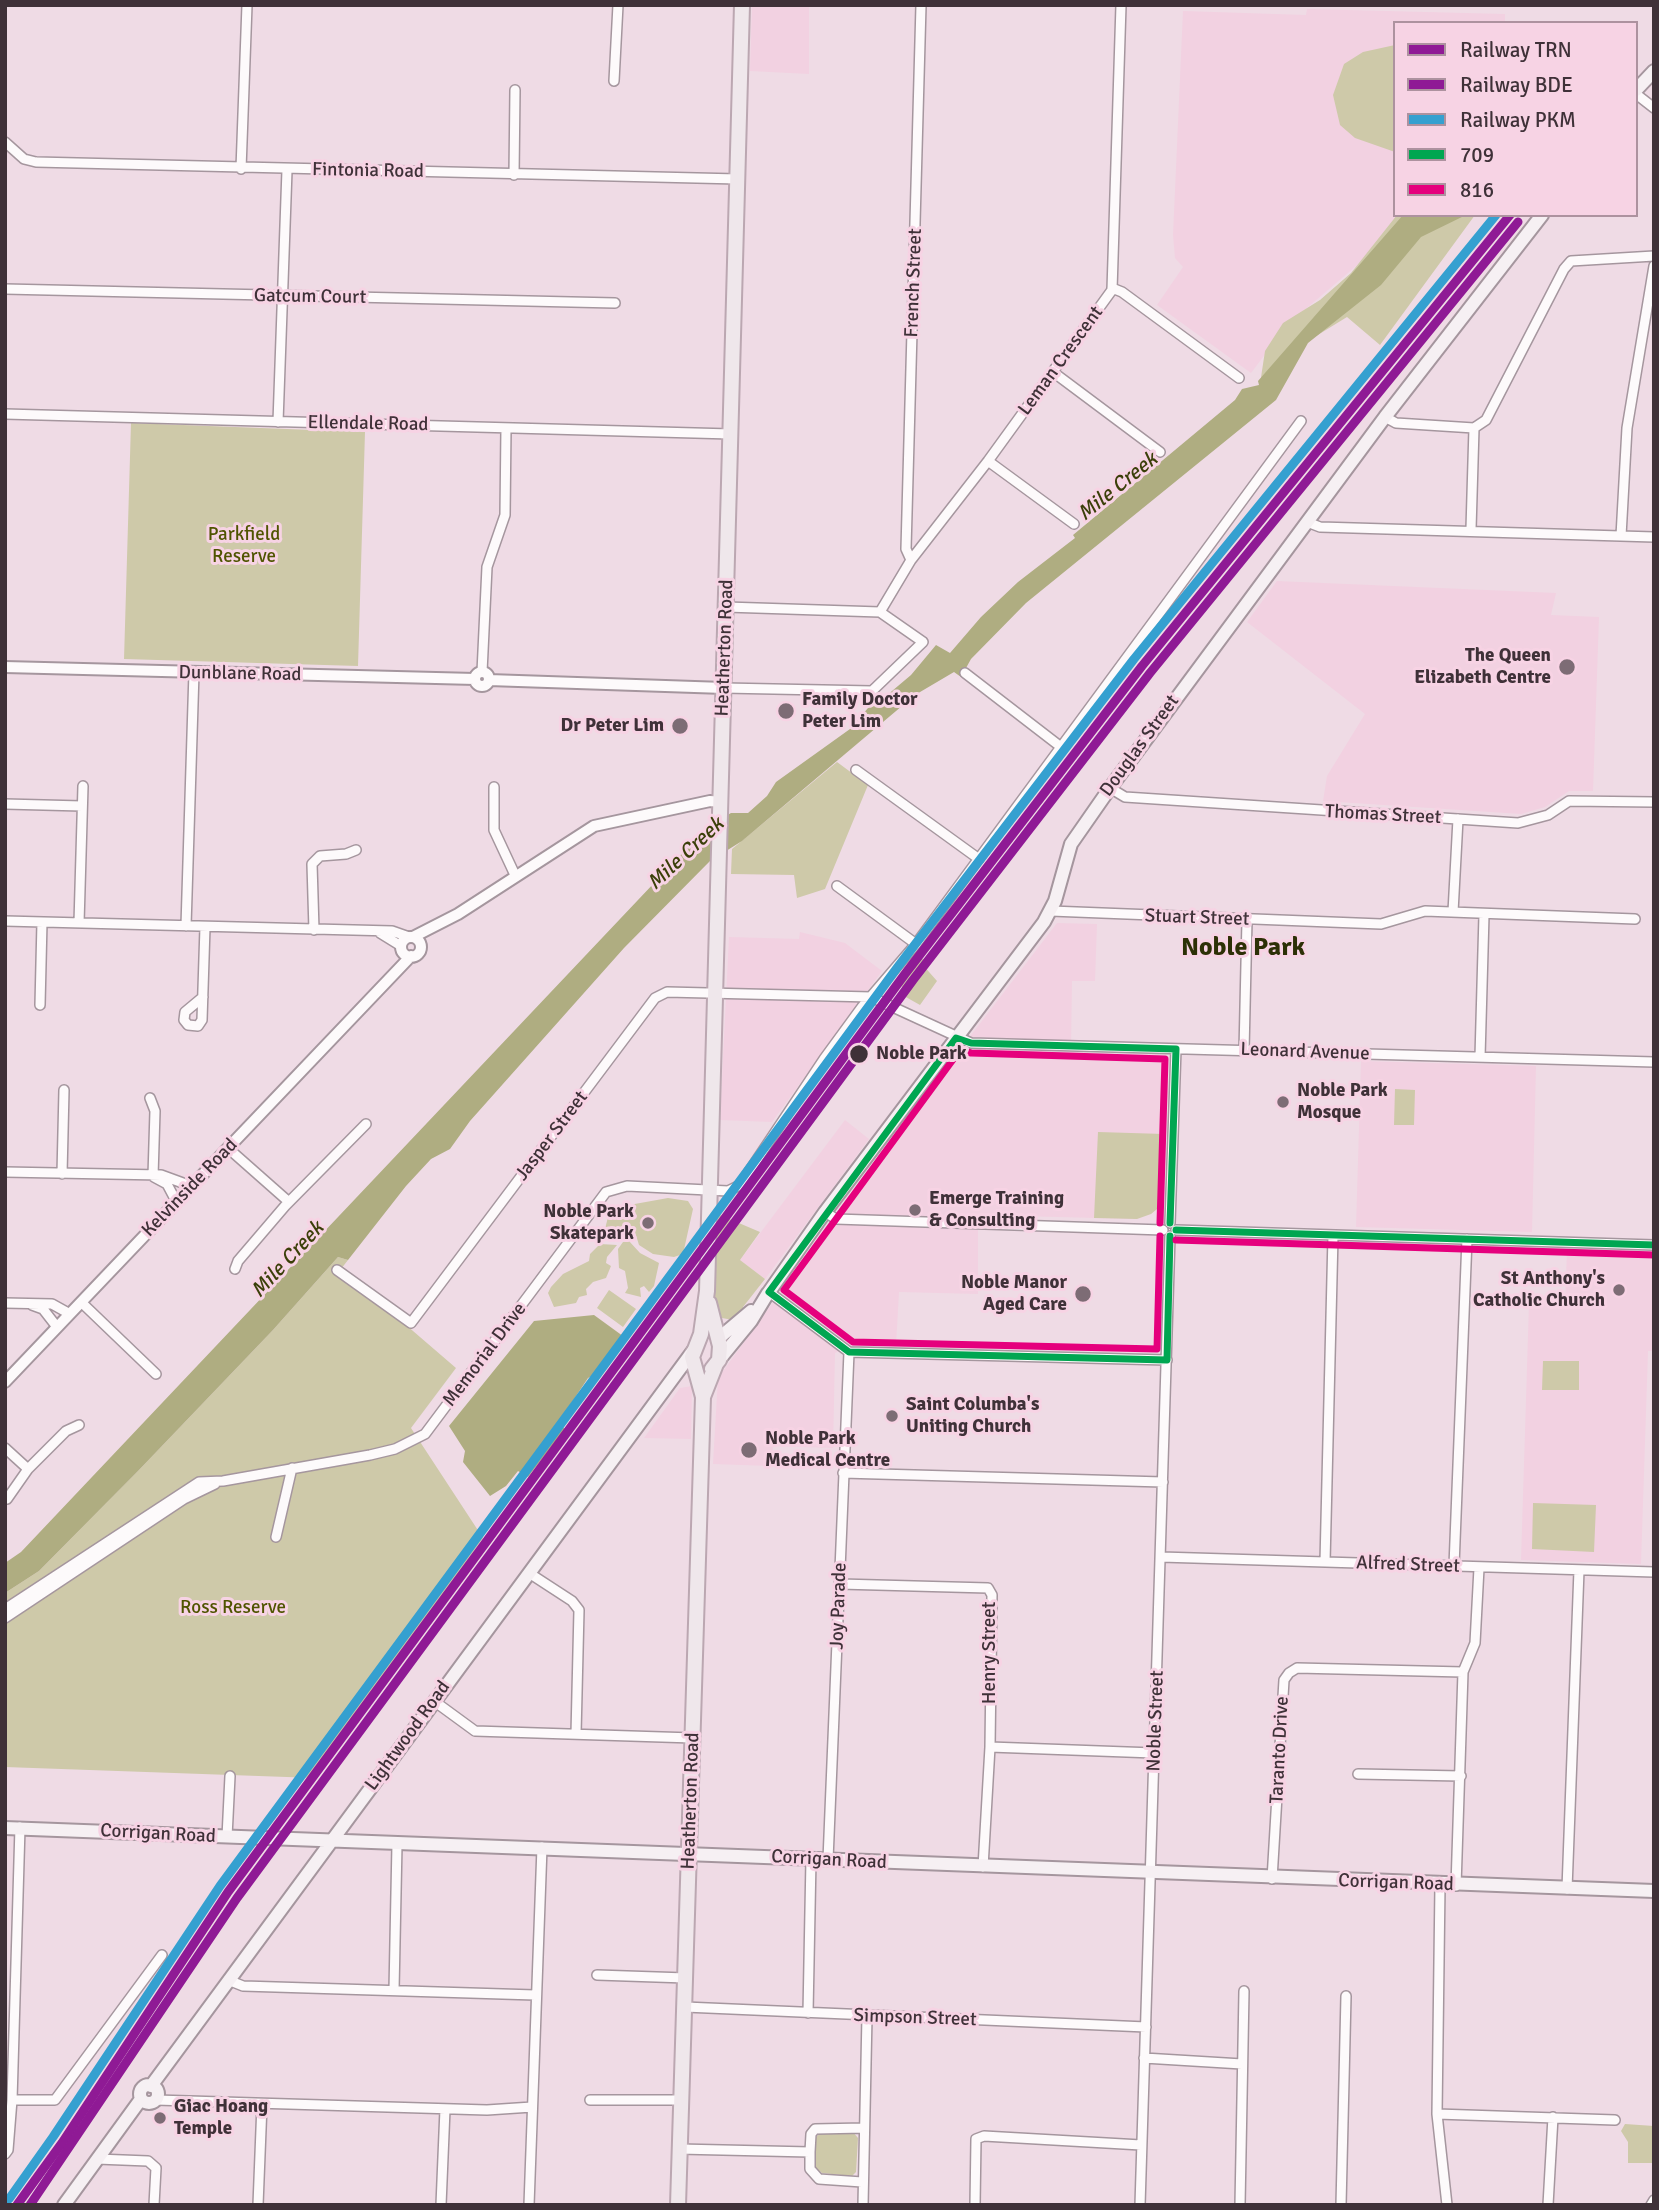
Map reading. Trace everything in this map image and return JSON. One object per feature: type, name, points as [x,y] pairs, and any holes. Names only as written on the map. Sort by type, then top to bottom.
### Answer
[{"type":"main road","name":"Heatherton Road","points":[[677,2205],[704,1397],[697,1368],[692,1361],[708,1298],[742,5]]},
{"type":"main road","points":[[1638,90],[1654,71]]},
{"type":"main road","name":"Douglas Street","points":[[718,1362],[751,1321],[825,1212],[1051,911],[1071,844],[1110,788],[1385,417],[1540,217]]},
{"type":"main road","name":"Douglas Street","points":[[719,1338],[739,1323],[769,1293]]},
{"type":"main road","name":"Heatherton Road","points":[[704,1397],[718,1362],[719,1338],[708,1298]]},
{"type":"main road","points":[[708,1298],[724,1322],[739,1323]]},
{"type":"main road","points":[[694,1350],[719,1338]]},
{"type":"main road","name":"Lightwood Road","points":[[151,2086],[694,1350]]},
{"type":"main road","points":[[697,1368],[709,1370],[718,1362]]},
{"type":"main road","name":"Lightwood Road","points":[[667,1387],[697,1368]]},
{"type":"main road","name":"Corrigan Road","points":[[5,1828],[397,1844],[542,1847],[1272,1879],[1654,1891]]},
{"type":"main road","points":[[64,2205],[141,2099],[143,2088],[151,2086],[157,2092],[156,2100],[148,2103],[141,2099]]},
{"type":"street","points":[[241,169],[247,5]]},
{"type":"street","points":[[614,81],[618,5]]},
{"type":"street","name":"French Street","points":[[911,560],[906,549],[922,5]]},
{"type":"street","name":"Leman Crescent","points":[[877,611],[881,598],[888,593],[988,461],[1112,288],[1121,5]]},
{"type":"street","points":[[514,175],[515,90]]},
{"type":"street","points":[[1638,94],[1654,108]]},
{"type":"street","name":"Fintonia Road","points":[[5,142],[29,161],[241,169],[738,179]]},
{"type":"street","points":[[278,422],[288,170]]},
{"type":"street","points":[[1385,417],[1396,423],[1474,428],[1486,420],[1563,269],[1571,261],[1654,256]]},
{"type":"street","points":[[1621,536],[1627,428],[1654,266]]},
{"type":"street","points":[[1112,288],[1122,292],[1239,378]]},
{"type":"street","name":"Gatcum Court","points":[[5,289],[615,303]]},
{"type":"street","points":[[1053,372],[1160,452]]},
{"type":"street","name":"Ellendale Road","points":[[5,414],[731,434]]},
{"type":"street","name":"Memorial Drive","points":[[5,1609],[184,1489],[199,1482],[223,1481],[396,1449],[425,1434],[606,1192],[627,1186],[730,1191],[742,1184],[819,1066],[871,997],[916,944],[1301,421]]},
{"type":"street","points":[[482,677],[487,566],[505,515],[506,428]]},
{"type":"street","points":[[1471,530],[1474,428]]},
{"type":"street","points":[[988,461],[1074,524]]},
{"type":"street","points":[[1307,522],[1320,527],[1654,537]]},
{"type":"street","points":[[726,607],[877,611],[933,649]]},
{"type":"street","points":[[724,688],[871,691],[923,642]]},
{"type":"street","name":"Dunblane Road","points":[[5,667],[482,677],[724,688]]},
{"type":"street","points":[[186,926],[194,673]]},
{"type":"street","points":[[965,673],[1061,747]]},
{"type":"street","points":[[856,770],[979,859]]},
{"type":"street","points":[[79,923],[83,786]]},
{"type":"street","points":[[494,787],[494,830],[515,875]]},
{"type":"street","name":"Thomas Street","points":[[1110,788],[1125,797],[1518,823],[1548,815],[1569,801],[1654,802]]},
{"type":"street","name":"Kelvinside Road","points":[[373,993],[409,943],[594,825],[710,802],[721,810]]},
{"type":"street","points":[[5,804],[82,806]]},
{"type":"street","points":[[1453,912],[1458,819]]},
{"type":"street","points":[[314,930],[311,867],[314,860],[320,856],[346,854],[356,850]]},
{"type":"street","points":[[837,886],[916,944]]},
{"type":"street","name":"Stuart Street","points":[[1051,911],[1381,923],[1418,912],[1635,919]]},
{"type":"street","points":[[1480,1057],[1484,915]]},
{"type":"street","points":[[5,920],[395,931],[409,943]]},
{"type":"street","points":[[1244,1051],[1247,920]]},
{"type":"street","points":[[40,1005],[42,922]]},
{"type":"street","points":[[203,997],[205,927]]},
{"type":"street","name":"Kelvinside Road","points":[[5,1382],[176,1201],[229,1149],[373,993],[411,956],[418,953],[409,943]]},
{"type":"street","name":"Jasper Street","points":[[337,1270],[411,1323],[654,998],[667,992],[871,997]]},
{"type":"street","name":"Leonard Avenue","points":[[871,997],[971,1043],[1654,1062]]},
{"type":"street","name":"Noble Street","points":[[1140,2205],[1176,1049]]},
{"type":"street","points":[[62,1174],[64,1090]]},
{"type":"street","points":[[150,1098],[155,1111],[152,1176]]},
{"type":"street","points":[[235,1269],[238,1261],[289,1202],[366,1124]]},
{"type":"street","points":[[229,1149],[289,1202]]},
{"type":"street","points":[[5,1172],[169,1175],[191,1186]]},
{"type":"street","points":[[152,1176],[167,1184],[176,1201]]},
{"type":"street","points":[[825,1212],[836,1219],[1654,1245]]},
{"type":"street","points":[[1325,1562],[1334,1236]]},
{"type":"street","points":[[1454,1566],[1467,1239]]},
{"type":"street","points":[[769,1293],[849,1352],[1167,1360]]},
{"type":"street","points":[[81,1302],[156,1374]]},
{"type":"street","points":[[5,1303],[52,1304],[69,1314]]},
{"type":"street","points":[[30,1304],[43,1309],[57,1327]]},
{"type":"street","name":"Joy Parade","points":[[828,1860],[849,1352]]},
{"type":"street","points":[[7,1499],[28,1469],[66,1432],[79,1425]]},
{"type":"street","points":[[5,1448],[28,1469]]},
{"type":"street","points":[[276,1537],[292,1468]]},
{"type":"street","points":[[843,1473],[1163,1482]]},
{"type":"street","name":"Memorial Drive","points":[[5,1618],[184,1499],[223,1481]]},
{"type":"street","name":"Alfred Street","points":[[1161,1557],[1654,1572]]},
{"type":"street","points":[[1456,1886],[1463,1672],[1475,1643],[1479,1568]]},
{"type":"street","points":[[1567,1889],[1579,1570]]},
{"type":"street","points":[[529,1573],[572,1601],[579,1610],[576,1734]]},
{"type":"street","name":"Henry Street","points":[[840,1584],[988,1588],[992,1595],[990,1746],[983,1867]]},
{"type":"street","name":"Taranto Drive","points":[[1272,1879],[1284,1680],[1289,1673],[1297,1668],[1463,1672]]},
{"type":"street","points":[[435,1701],[475,1731],[693,1738]]},
{"type":"street","points":[[990,1746],[1154,1753]]},
{"type":"street","points":[[1358,1774],[1461,1776]]},
{"type":"street","points":[[226,1837],[230,1776]]},
{"type":"street","points":[[5,2154],[8,2150],[12,2099],[20,1827]]},
{"type":"street","points":[[394,1990],[397,1844]]},
{"type":"street","points":[[529,2205],[542,1847]]},
{"type":"street","points":[[808,2013],[811,1859]]},
{"type":"street","points":[[1440,1885],[1437,2114],[1447,2205]]},
{"type":"street","points":[[12,2099],[55,2100],[162,1955]]},
{"type":"street","points":[[597,1975],[685,1978]]},
{"type":"street","points":[[228,1980],[243,1986],[535,1995]]},
{"type":"street","points":[[1240,2205],[1244,1990]]},
{"type":"street","points":[[1341,2205],[1346,1996]]},
{"type":"street","name":"Simpson Street","points":[[685,2007],[1146,2027]]},
{"type":"street","points":[[863,2205],[867,2016]]},
{"type":"street","points":[[1144,2057],[1242,2064]]},
{"type":"street","points":[[156,2100],[445,2109],[532,2107]]},
{"type":"street","points":[[590,2100],[681,2100]]},
{"type":"street","points":[[258,2205],[262,2104]]},
{"type":"street","points":[[441,2205],[445,2109]]},
{"type":"street","points":[[1437,2114],[1615,2120]]},
{"type":"street","points":[[1548,2205],[1553,2117]]},
{"type":"street","points":[[862,2182],[819,2179],[810,2169],[810,2152],[811,2134],[816,2129],[864,2128]]},
{"type":"street","points":[[975,2205],[976,2140],[984,2136],[1142,2145]]},
{"type":"street","points":[[679,2149],[810,2152]]},
{"type":"street","points":[[97,2159],[148,2161],[156,2168],[154,2205]]},
{"type":"shaded area","points":[[752,5],[809,5],[809,74],[750,71]]},
{"type":"shaded area","points":[[1307,9],[1505,14],[1505,21],[1393,21],[1393,217],[1414,217],[1288,324],[1251,373],[1157,305],[1183,267],[1175,258],[1173,235],[1183,11],[1306,15]]},
{"type":"shaded area","points":[[1277,581],[1556,593],[1551,615],[1599,617],[1593,791],[1569,791],[1545,807],[1521,814],[1323,801],[1327,776],[1365,714],[1247,622]]},
{"type":"shaded area","points":[[1057,923],[1097,924],[1095,981],[1072,981],[1071,1048],[1089,1049],[1088,1054],[1158,1054],[1163,1057],[1162,1205],[1137,1219],[978,1215],[978,1294],[899,1292],[896,1345],[858,1343],[835,1353],[833,1448],[773,1446],[771,1466],[713,1464],[718,1378],[893,1137]]},
{"type":"shaded area","points":[[800,932],[845,943],[882,971],[772,1122],[720,1120],[729,937],[799,939]]},
{"type":"shaded area","points":[[1361,1061],[1536,1066],[1532,1232],[1356,1227]]},
{"type":"shaded area","points":[[845,1120],[869,1139],[765,1279],[740,1260]]},
{"type":"shaded area","points":[[1567,1250],[1654,1252],[1654,1351],[1648,1351],[1641,1564],[1521,1560],[1529,1303],[1565,1304]]},
{"type":"shaded area","points":[[692,1386],[691,1439],[644,1438],[680,1388]]},
{"type":"green space","points":[[1393,45],[1393,151],[1355,138],[1340,125],[1333,95],[1344,64],[1363,52]]},
{"type":"green space","points":[[1395,217],[1474,217],[1380,345],[1347,317],[1308,341],[1260,384],[1265,351],[1283,323],[1320,300],[1351,273]]},
{"type":"green space","name":"Parkfield Reserve","points":[[131,423],[365,432],[358,666],[124,659]]},
{"type":"green space","points":[[837,762],[868,785],[825,889],[797,898],[794,875],[731,874],[732,849]]},
{"type":"green space","points":[[915,954],[924,960],[922,964],[937,981],[920,1005],[904,996],[899,976]]},
{"type":"green space","points":[[1395,1089],[1415,1090],[1414,1125],[1394,1125]]},
{"type":"green space","points":[[1098,1132],[1164,1134],[1162,1205],[1151,1214],[1137,1219],[1094,1218]]},
{"type":"green space","name":"Noble Park Skatepark","points":[[668,1198],[688,1201],[693,1209],[683,1254],[674,1257],[653,1254],[639,1245],[635,1232],[630,1230],[617,1240],[609,1237],[605,1229],[608,1217],[618,1207]]},
{"type":"green space","points":[[720,1215],[760,1232],[740,1260],[765,1279],[743,1307],[744,1312],[733,1320],[722,1318],[714,1307]]},
{"type":"green space","points":[[629,1241],[640,1253],[659,1263],[654,1286],[649,1292],[644,1286],[640,1288],[641,1297],[625,1293],[628,1288],[625,1271],[619,1268],[618,1249],[623,1242]]},
{"type":"green space","points":[[600,1244],[617,1245],[607,1257],[606,1263],[611,1266],[606,1278],[593,1282],[586,1289],[587,1295],[579,1297],[576,1303],[554,1307],[548,1293],[551,1287],[563,1274],[589,1261],[590,1254]]},
{"type":"green space","name":"Ross Reserve","points":[[338,1257],[348,1260],[341,1269],[456,1368],[411,1428],[483,1538],[315,1778],[5,1767],[5,1593],[39,1571],[273,1330]]},
{"type":"green space","points":[[609,1290],[636,1309],[623,1327],[597,1308]]},
{"type":"green space","points":[[1543,1361],[1579,1361],[1579,1390],[1542,1390]]},
{"type":"green space","points":[[1533,1503],[1596,1505],[1594,1552],[1532,1549]]},
{"type":"green space","points":[[1625,2124],[1654,2126],[1654,2163],[1628,2163],[1628,2142],[1621,2131]]},
{"type":"green space","points":[[823,2131],[853,2132],[858,2138],[856,2172],[852,2176],[822,2173],[815,2167],[816,2137]]},
{"type":"water","name":"Mile Creek","points":[[1401,217],[1462,217],[1421,237],[1381,285],[1308,343],[1276,400],[1026,603],[971,659],[961,677],[954,672],[915,695],[742,841],[710,861],[624,948],[470,1121],[450,1149],[431,1159],[406,1186],[348,1260],[338,1257],[273,1330],[39,1571],[5,1593],[5,1563],[21,1552],[708,826],[731,813],[748,813],[767,796],[776,782],[850,729],[874,701],[879,702],[911,675],[936,645],[950,653],[981,617],[1018,582],[1075,538],[1073,535],[1235,400],[1242,389],[1259,385],[1258,381]]},
{"type":"water","points":[[594,1315],[627,1339],[605,1369],[588,1378],[558,1423],[565,1429],[528,1477],[518,1471],[506,1486],[490,1496],[463,1462],[465,1451],[449,1426],[534,1321]]},
{"type":"rail line","name":"PKM","points":[[9,2199],[220,1886],[897,968],[1134,659],[1494,217]]},
{"type":"rail line","name":"TRN","points":[[17,2205],[62,2143],[228,1892],[905,974],[1142,666],[1508,217]]},
{"type":"rail line","name":"BDE","points":[[30,2205],[237,1898],[913,980],[1150,673],[1518,222]]},
{"type":"transit line","name":"709","points":[[1170,1223],[1176,1049],[971,1043],[956,1038],[769,1292],[849,1352],[1167,1360],[1170,1236]]},
{"type":"transit line","name":"816","points":[[1160,1223],[1165,1059],[971,1053],[960,1050],[784,1290],[853,1342],[1157,1349],[1160,1236]]},
{"type":"transit line","name":"709","points":[[1176,1230],[1654,1245]]},
{"type":"transit line","name":"816","points":[[1176,1240],[1654,1255]]},
{"type":"place","name":"The Queen Elizabeth Centre","points":[[1567,667]]},
{"type":"place","name":"Family Doctor Peter Lim","points":[[786,711]]},
{"type":"place","name":"Dr Peter Lim","points":[[680,726]]},
{"type":"place","name":"Noble Park","points":[[859,1054]]},
{"type":"place","name":"Noble Park Mosque","points":[[1283,1102]]},
{"type":"place","name":"Emerge Training & Consulting","points":[[915,1210]]},
{"type":"place","name":"Noble Park Skatepark","points":[[648,1223]]},
{"type":"place","name":"St Anthony's Catholic Church","points":[[1619,1290]]},
{"type":"place","name":"Noble Manor Aged Care","points":[[1083,1294]]},
{"type":"place","name":"Saint Columba's Uniting Church","points":[[892,1416]]},
{"type":"place","name":"Noble Park Medical Centre","points":[[749,1450]]},
{"type":"place","name":"Giac Hoang Temple","points":[[160,2118]]},
{"type":"district","name":"Noble Park","points":[[1243,948]]}]
